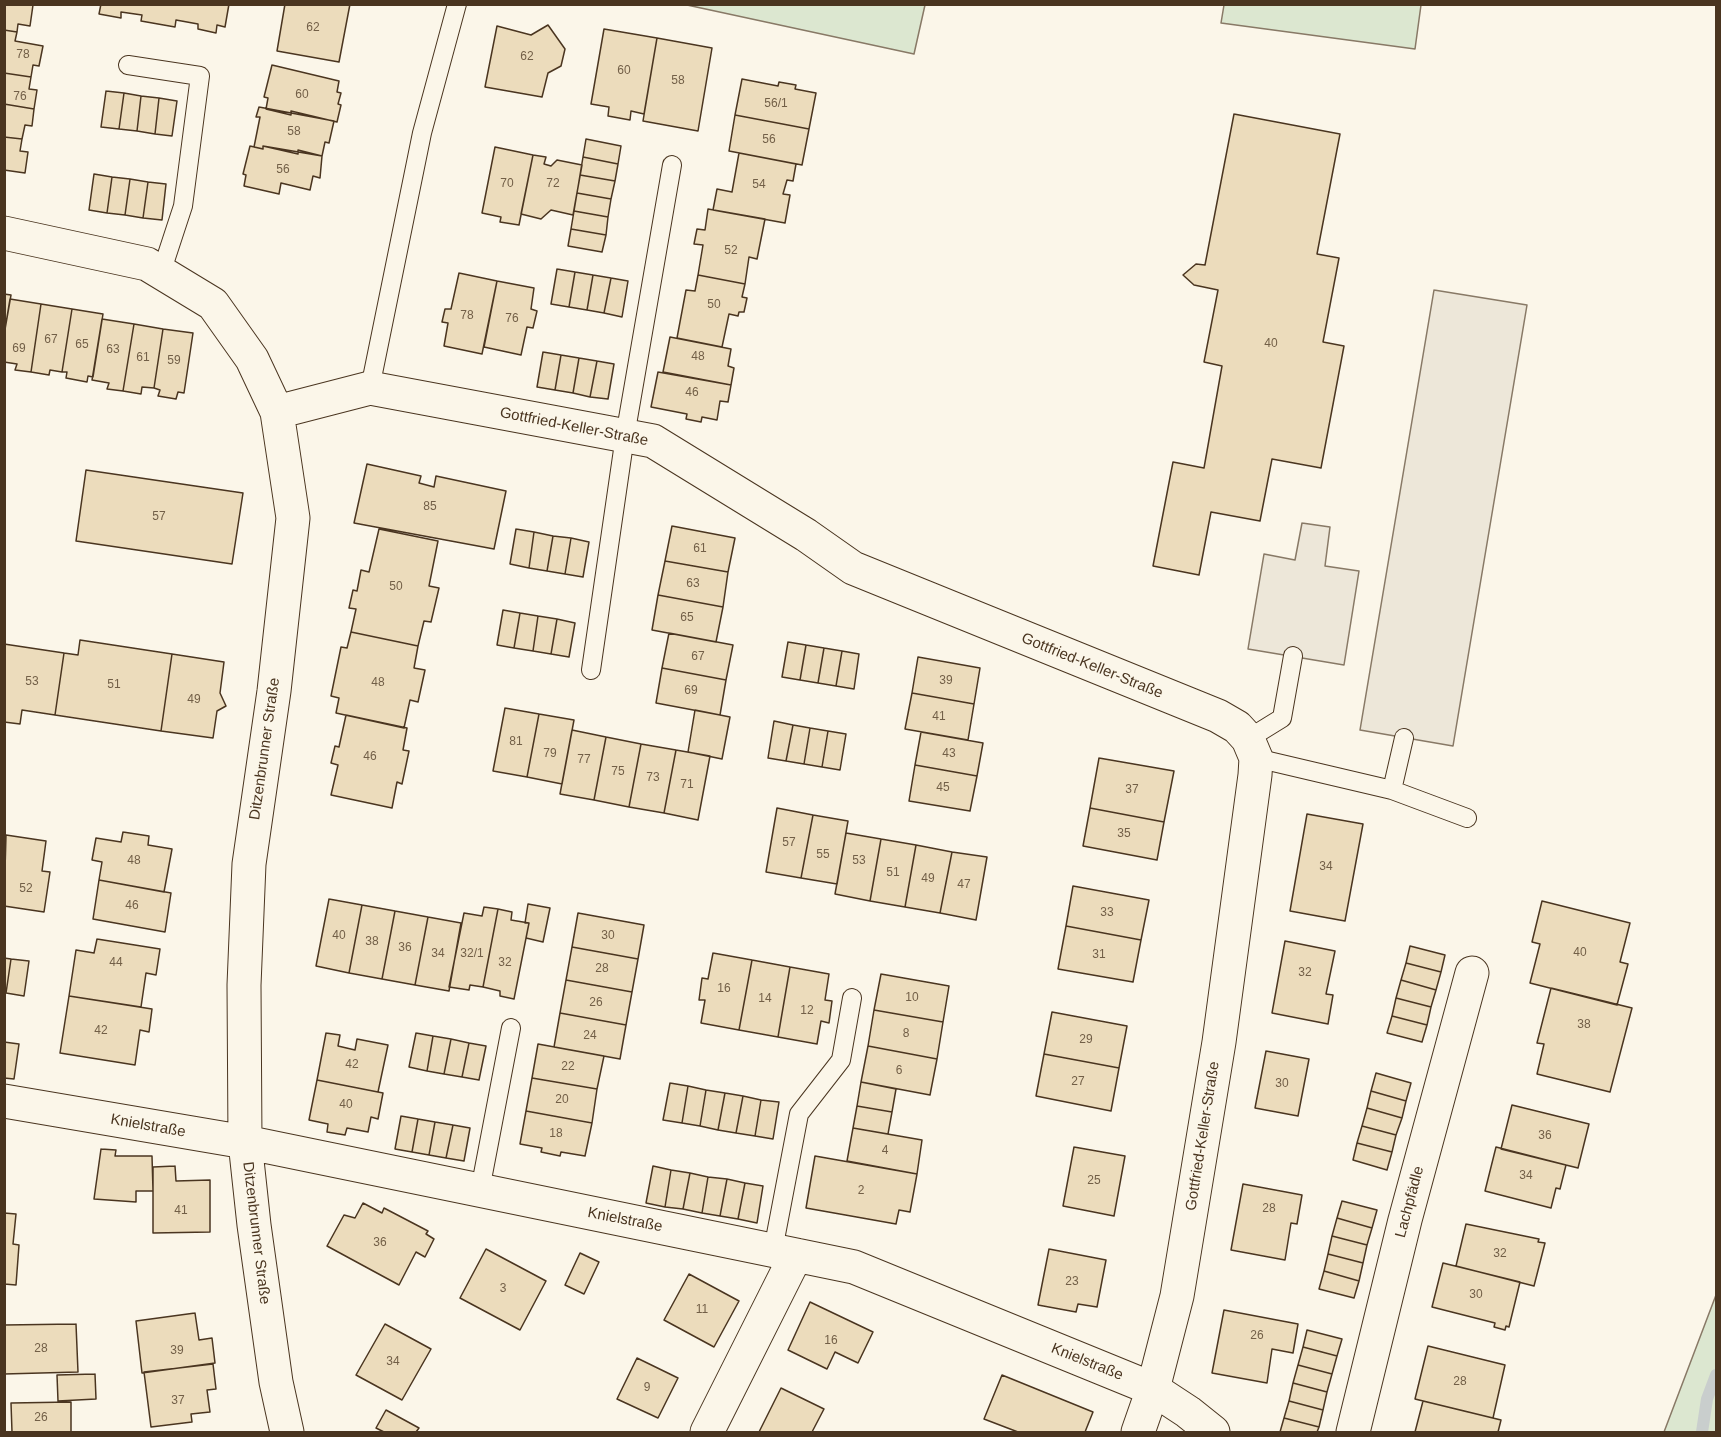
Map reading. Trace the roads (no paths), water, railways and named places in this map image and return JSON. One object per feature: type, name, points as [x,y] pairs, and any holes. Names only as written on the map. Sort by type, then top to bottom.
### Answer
[{"type":"street","name":"Ditzenbrunner Straße","points":[[4,233],[147,264],[213,304],[252,359],[276,412],[293,518],[273,691],[249,864],[244,985],[245,1142],[273,1359],[287,1432]]},
{"type":"street","name":"Gottfried-Keller-Straße","points":[[276,412],[370,388],[653,441],[806,535],[853,568],[1218,716],[1237,727],[1252,749],[1219,1042],[1177,1296],[1153,1389],[1138,1432]]},
{"type":"street","name":"Lachpfädle","points":[[1353,1432],[1405,1220],[1472,974]]},
{"type":"street","name":"Knielstraße","points":[[4,1101],[245,1142],[854,1267],[1153,1389],[1213,1432]]},
{"type":"street","points":[[706,1432],[785,1252]]},
{"type":"lane","points":[[370,388],[422,133],[457,4]]},
{"type":"lane","points":[[129,65],[200,76],[183,206],[161,273]]},
{"type":"lane","points":[[591,670],[625,436],[672,165]]},
{"type":"lane","points":[[1293,656],[1282,718],[1252,749],[1392,790],[1467,818]]},
{"type":"lane","points":[[1392,790],[1404,738]]},
{"type":"lane","points":[[785,1252],[799,1114],[841,1060],[852,998]]},
{"type":"lane","points":[[480,1190],[511,1028]]},
{"type":"waterway","points":[[1702,1432],[1707,1399],[1716,1375]]}]
